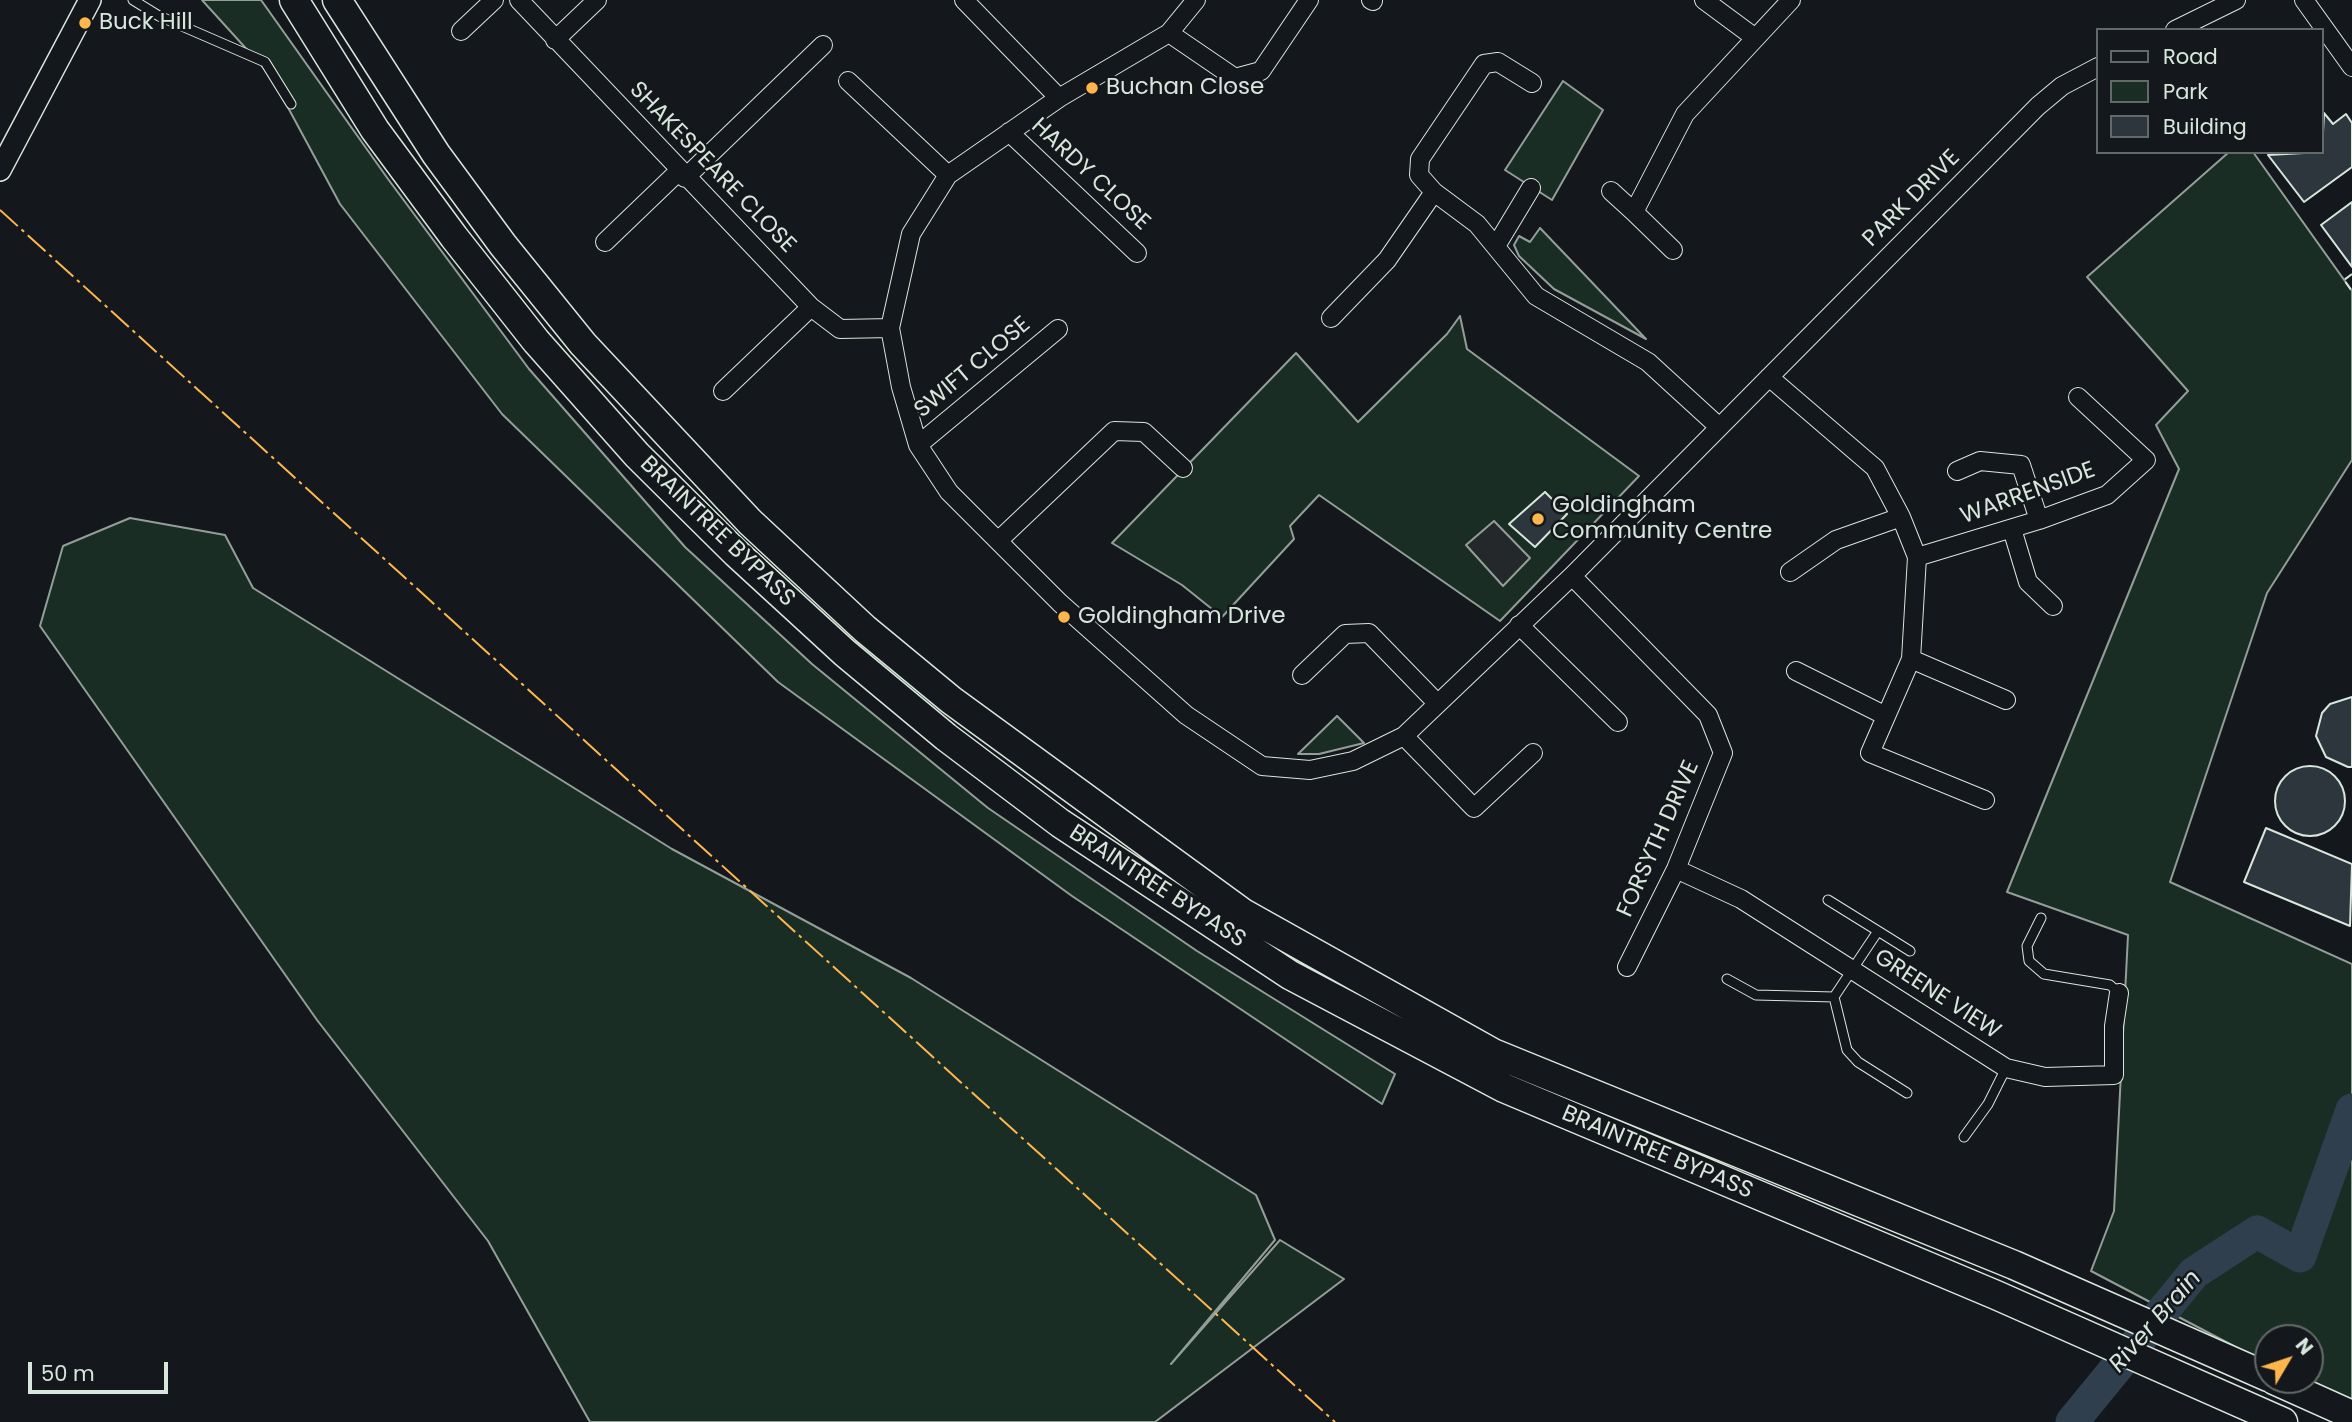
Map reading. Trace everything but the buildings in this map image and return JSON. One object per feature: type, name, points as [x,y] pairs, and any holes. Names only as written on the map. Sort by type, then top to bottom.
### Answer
[{"type":"highway","name":"BRAINTREE BYPASS","points":[[294,0],[375,130],[454,237],[536,341],[637,455],[736,553],[845,653],[946,737],[1029,800],[1290,975],[1504,1088],[2053,1320],[2283,1422]]},
{"type":"highway","name":"BRAINTREE BYPASS","points":[[337,0],[436,154],[503,245],[583,344],[750,522],[865,629],[951,701],[1243,913],[1493,1053],[2068,1289],[2254,1371]]},
{"type":"highway","points":[[2305,1394],[2352,1415]]},
{"type":"street","points":[[0,170],[90,0]]},
{"type":"street","points":[[461,31],[494,0]]},
{"type":"street","name":"SHAKESPEARE CLOSE","points":[[519,0],[682,175],[811,307],[840,329],[890,328]]},
{"type":"street","points":[[555,40],[597,0]]},
{"type":"street","points":[[964,0],[1059,99]]},
{"type":"street","points":[[1196,0],[1169,33],[1059,99],[948,175],[911,234],[890,328],[901,387],[918,445],[949,492],[1060,603],[1186,715],[1262,766],[1310,770],[1353,761],[1404,736],[1572,576],[1769,377],[1875,468],[1917,557],[1911,659],[1870,753],[1985,800]]},
{"type":"street","points":[[1169,33],[1235,78],[1261,71],[1309,0]]},
{"type":"street","points":[[1704,0],[1754,37]]},
{"type":"street","points":[[1634,212],[1685,114],[1791,0]]},
{"type":"street","points":[[2179,28],[2236,0]]},
{"type":"street","points":[[2304,0],[2352,67]]},
{"type":"street","points":[[605,242],[823,45]]},
{"type":"street","points":[[1532,83],[1498,62],[1484,64],[1420,159],[1419,175],[1434,192],[1476,224],[1536,296],[1648,362],[1718,426]]},
{"type":"street","name":"PARK DRIVE","points":[[1769,377],[2038,106],[2062,86],[2096,68]]},
{"type":"street","points":[[848,81],[948,175]]},
{"type":"street","name":"HARDY CLOSE","points":[[1009,132],[1137,253]]},
{"type":"street","points":[[1496,246],[1531,188]]},
{"type":"street","points":[[1611,191],[1673,250]]},
{"type":"street","points":[[1331,318],[1387,260],[1434,192]]},
{"type":"street","points":[[723,391],[811,307]]},
{"type":"street","name":"SWIFT CLOSE","points":[[918,445],[1058,329]]},
{"type":"street","name":"WARRENSIDE","points":[[1917,557],[2012,529],[2107,495],[2146,460],[2078,397]]},
{"type":"street","points":[[998,541],[1114,431],[1143,432],[1183,468]]},
{"type":"street","points":[[1957,471],[1980,461],[2021,465],[2039,520]]},
{"type":"street","points":[[1790,572],[1836,540],[1900,517]]},
{"type":"street","points":[[2012,529],[2028,582],[2053,606]]},
{"type":"street","name":"FORSYTH DRIVE","points":[[1572,576],[1708,715],[1723,754],[1676,869],[1627,967]]},
{"type":"street","points":[[1519,625],[1618,722]]},
{"type":"street","points":[[1302,675],[1345,634],[1369,633],[1437,704]]},
{"type":"street","points":[[1911,659],[2006,700]]},
{"type":"street","points":[[1796,671],[1886,716]]},
{"type":"street","points":[[1404,736],[1474,808],[1533,752]]},
{"type":"street","name":"GREENE VIEW","points":[[1676,869],[1741,899],[2006,1068],[2045,1077],[2114,1075],[2114,1026],[2119,993]]},
{"type":"lane","points":[[133,0],[159,16],[265,62],[291,104]]},
{"type":"lane","points":[[1828,900],[1910,951]]},
{"type":"lane","points":[[2041,918],[2028,946],[2029,961],[2044,974],[2110,985],[2119,993]]},
{"type":"lane","points":[[1833,997],[1854,971],[1878,931]]},
{"type":"lane","points":[[1727,979],[1756,995],[1833,997]]},
{"type":"lane","points":[[1833,997],[1847,1050],[1858,1062],[1907,1093]]},
{"type":"lane","points":[[1964,1138],[1988,1104],[2006,1068]]},
{"type":"green space","points":[[202,0],[261,0],[388,179],[529,369],[685,547],[812,664],[988,808],[1197,951],[1395,1074],[1382,1104],[1072,896],[778,682],[502,414],[340,204],[271,76]]},
{"type":"green space","points":[[1563,81],[1603,110],[1552,200],[1505,170]]},
{"type":"green space","points":[[2227,154],[2254,154],[2352,291],[2352,460],[2267,593],[2170,882],[2352,964],[2352,1408],[2324,1393],[2324,1324],[2254,1324],[2254,1357],[2091,1271],[2114,1211],[2128,935],[2007,892],[2179,469],[2156,425],[2188,391],[2087,277]]},
{"type":"green space","points":[[1540,228],[1646,339],[1554,289],[1519,256],[1514,245],[1519,236],[1530,242]]},
{"type":"green space","points":[[1460,316],[1467,349],[1639,476],[1500,621],[1319,495],[1290,526],[1294,539],[1222,617],[1182,585],[1112,543],[1296,353],[1358,422],[1447,334]]},
{"type":"green space","points":[[130,518],[225,535],[253,588],[672,849],[911,978],[1256,1195],[1275,1240],[1171,1364],[1280,1240],[1344,1279],[1155,1422],[590,1422],[488,1241],[317,1020],[40,626],[63,546]]},
{"type":"green space","points":[[1337,716],[1364,743],[1319,754],[1298,754]]},
{"type":"shaded area","points":[[1494,521],[1530,558],[1503,586],[1466,545]]},
{"type":"waterway","name":"River Brain","points":[[2072,1422],[2194,1273],[2257,1232],[2300,1256],[2352,1110]]},
{"type":"fence","points":[[2352,274],[2344,280],[2352,291]]},
{"type":"power","points":[[0,210],[1335,1422]]},
{"type":"place","name":"Buck Hill","points":[[85,23]]},
{"type":"place","name":"Buchan Close","points":[[1092,88]]},
{"type":"place","name":"Goldingham Community Centre","points":[[1538,519]]},
{"type":"place","name":"Goldingham Drive","points":[[1064,617]]}]
